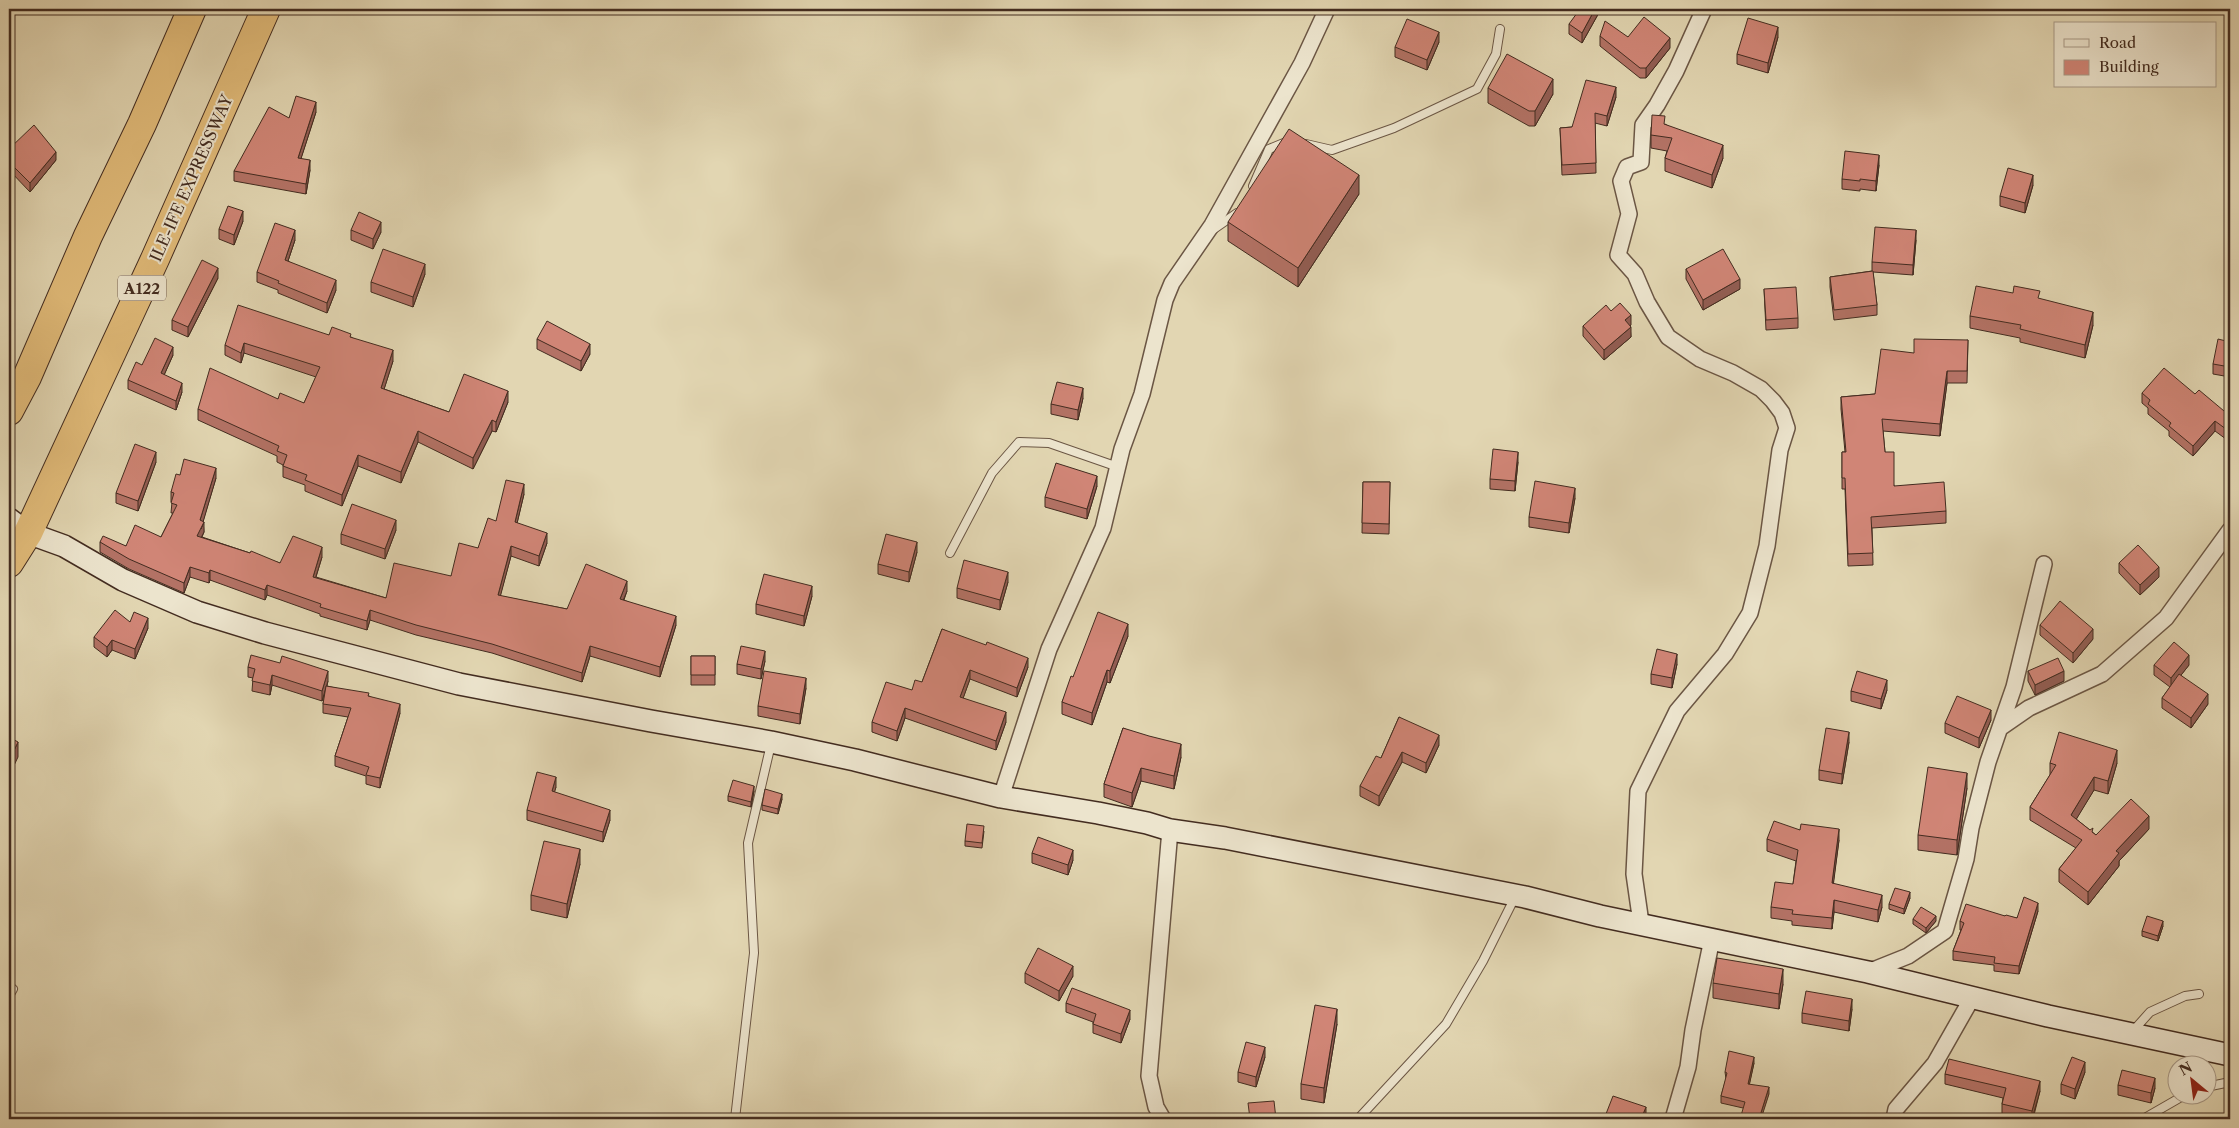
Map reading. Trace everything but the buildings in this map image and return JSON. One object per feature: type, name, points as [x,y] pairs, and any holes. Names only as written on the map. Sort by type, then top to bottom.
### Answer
[{"type":"highway","points":[[9,411],[30,370],[88,236],[142,124],[192,9]]},
{"type":"highway","name":"ILE-IFE EXPRESSWAY","points":[[9,562],[18,526],[155,259],[266,9]]},
{"type":"main road","points":[[18,526],[64,546],[123,580],[163,599],[197,612],[265,634],[459,684],[632,718],[771,742],[855,760],[1001,797],[1098,813],[1147,823],[1170,830],[1225,838],[1516,896],[1868,972],[1972,998],[2230,1055]]},
{"type":"street","points":[[1001,797],[1049,649],[1103,528],[1122,449],[1142,394],[1165,300],[1172,283],[1206,234],[1302,63],[1327,9]]},
{"type":"street","points":[[1641,923],[1634,874],[1638,791],[1677,711],[1725,654],[1750,613],[1767,546],[1780,450],[1786,428],[1782,413],[1774,401],[1761,389],[1732,373],[1700,359],[1668,337],[1647,302],[1635,274],[1618,255],[1629,214],[1621,181],[1627,168],[1641,162],[1643,125],[1657,105],[1676,71],[1704,9]]},
{"type":"street","points":[[2000,728],[2029,708],[2102,674],[2166,618],[2230,530]]},
{"type":"street","points":[[1868,972],[1908,956],[1945,931],[1966,859],[1988,762],[2014,687],[2044,564]]},
{"type":"street","points":[[1163,1119],[1156,1106],[1149,1076],[1170,830]]},
{"type":"street","points":[[1673,1119],[1688,1068],[1693,1030],[1712,939]]},
{"type":"street","points":[[1894,1119],[1896,1109],[1935,1063],[1972,998]]},
{"type":"lane","points":[[1250,192],[1269,149],[1295,141],[1332,150],[1394,128],[1477,89],[1496,54],[1500,30]]},
{"type":"lane","points":[[1206,234],[1243,210]]},
{"type":"lane","points":[[950,553],[992,473],[1019,442],[1049,443],[1118,466]]},
{"type":"lane","points":[[735,1119],[754,954],[748,843],[771,742]]},
{"type":"lane","points":[[1358,1119],[1446,1024],[1483,961],[1516,896]]},
{"type":"lane","points":[[9,986],[13,989],[9,996]]},
{"type":"lane","points":[[2132,1033],[2150,1012],[2185,996],[2199,994]]},
{"type":"lane","points":[[2216,1086],[2230,1082]]},
{"type":"lane","points":[[2143,1119],[2166,1106]]}]
